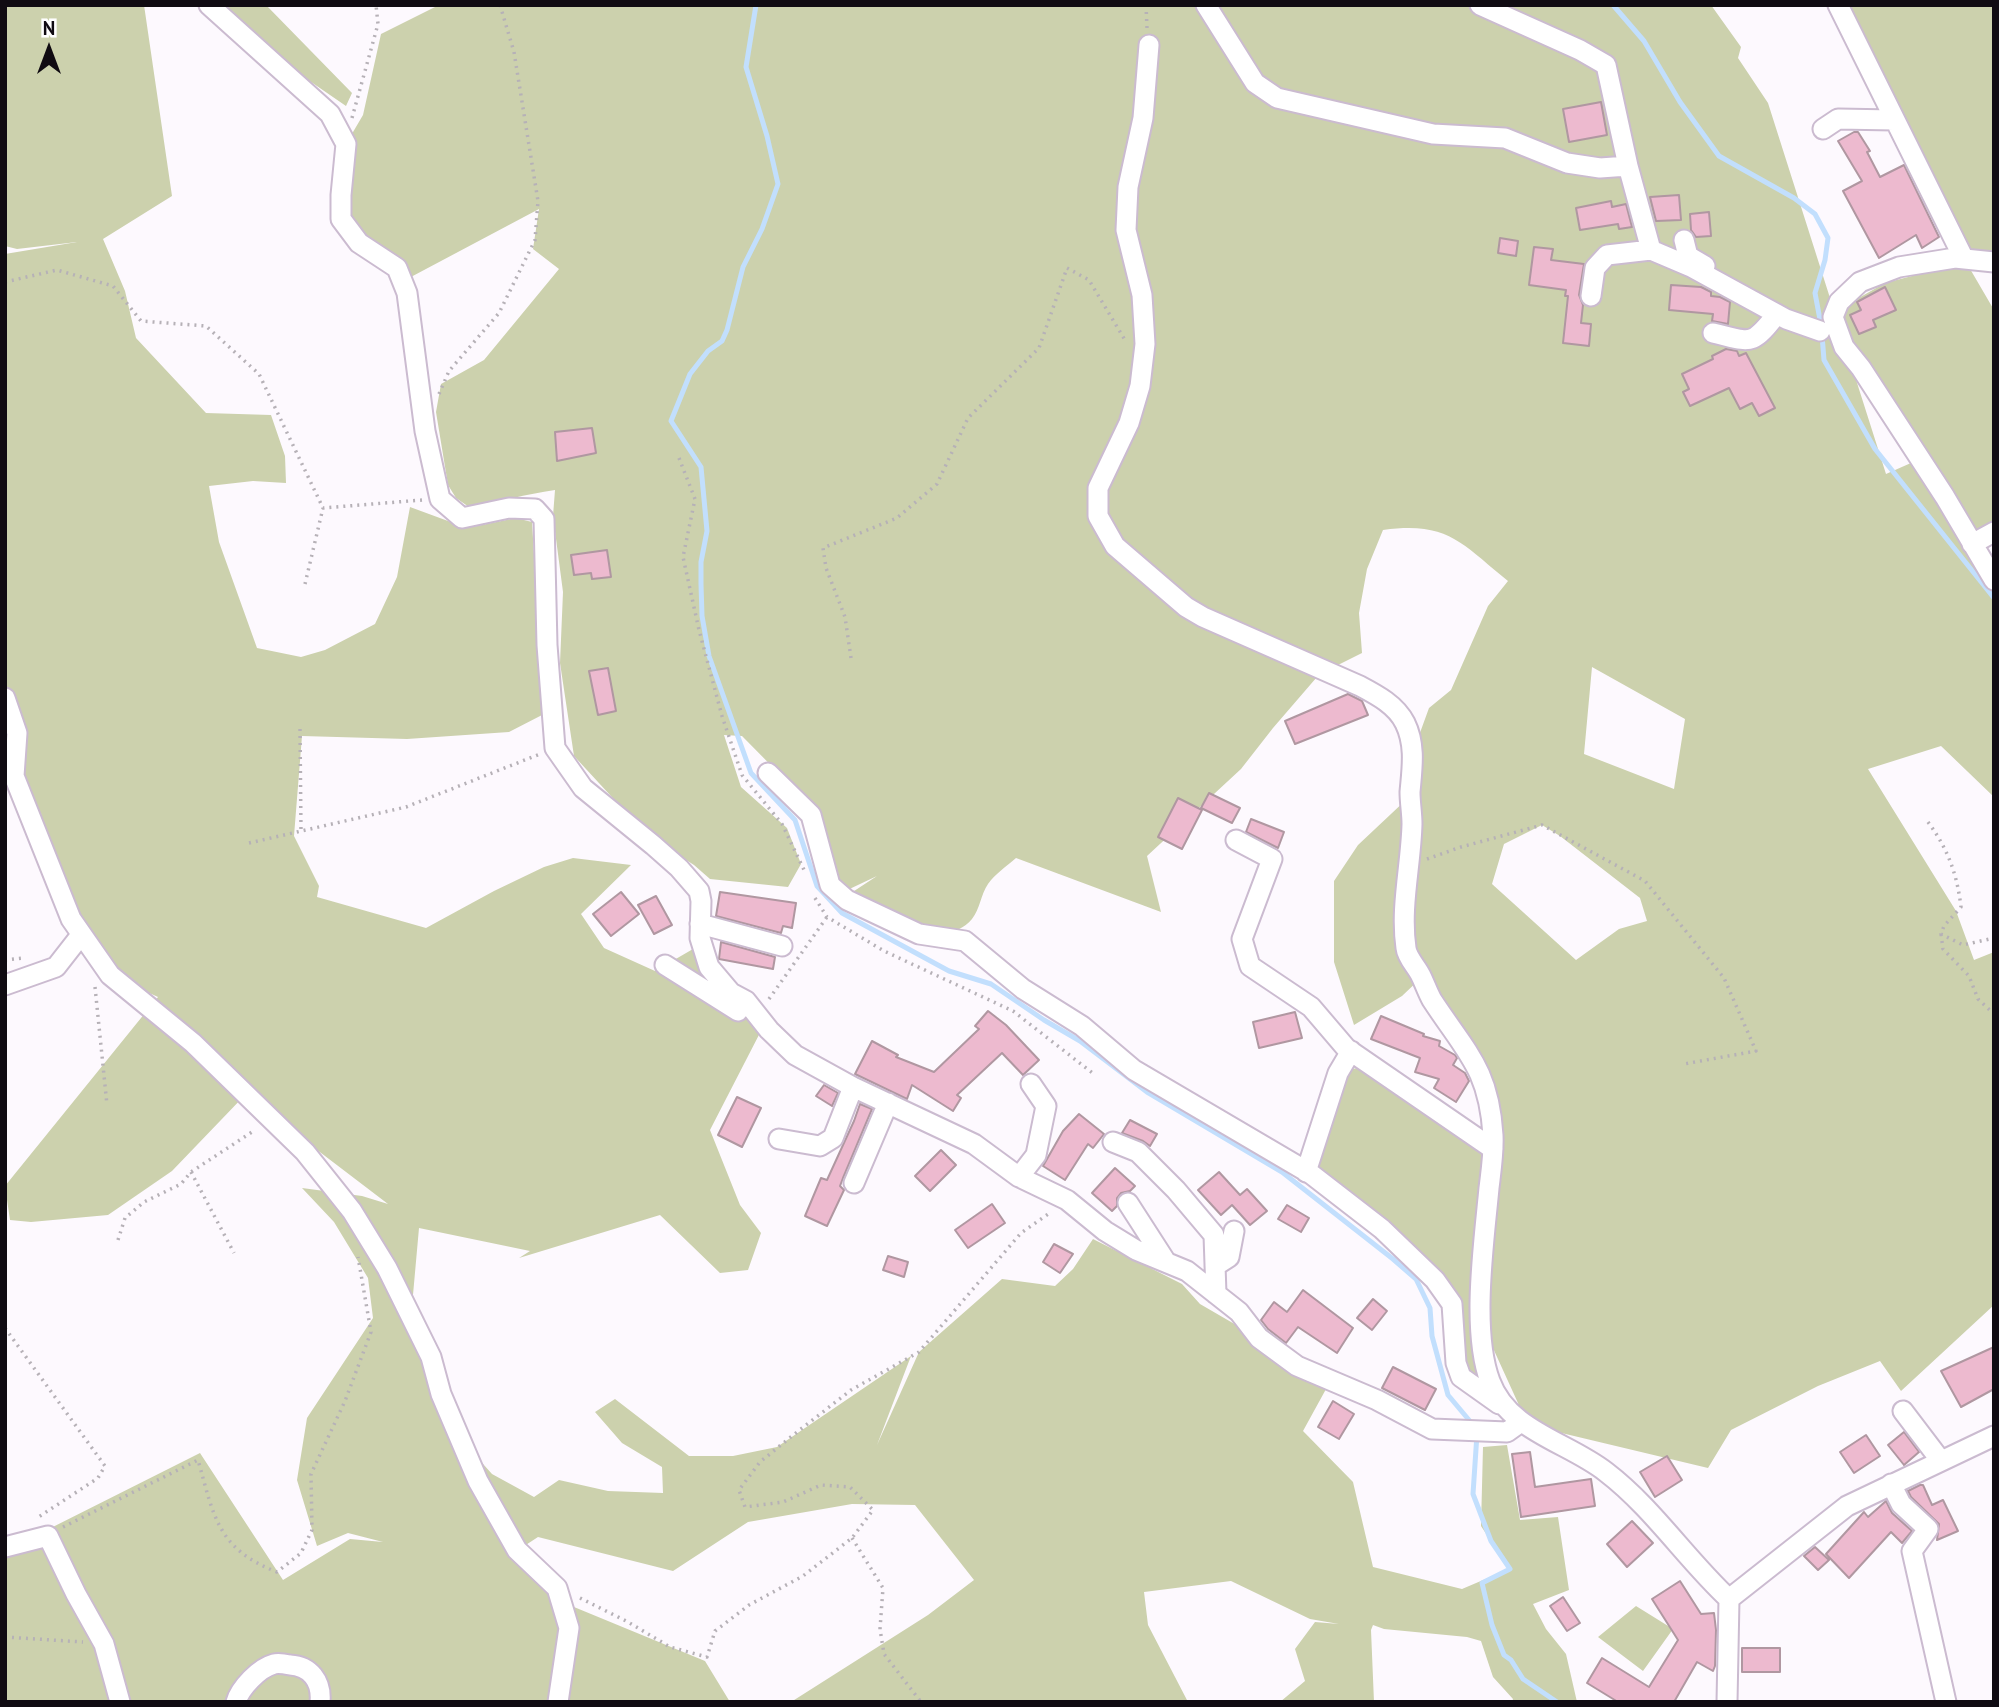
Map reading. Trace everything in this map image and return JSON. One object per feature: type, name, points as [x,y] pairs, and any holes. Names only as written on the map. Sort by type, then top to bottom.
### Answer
[{"type":"street","points":[[209,5],[330,114],[346,144],[341,219],[359,243],[397,268],[407,293],[425,431],[440,499],[463,518],[509,508],[535,509],[544,519],[547,645],[555,748],[583,788],[679,868],[699,891],[700,938],[709,967],[731,993],[746,1001],[763,1023],[795,1055],[853,1087],[974,1143],[1019,1177],[1067,1200],[1105,1231],[1136,1250],[1187,1271],[1239,1312],[1259,1338],[1297,1366],[1377,1400],[1432,1429],[1507,1432],[1521,1422]]},
{"type":"street","points":[[1206,5],[1255,83],[1277,98],[1433,134],[1506,138],[1567,163],[1600,168],[1628,166]]},
{"type":"street","points":[[1480,5],[1580,50],[1606,65],[1628,166],[1651,250]]},
{"type":"street","points":[[1838,5],[1964,257]]},
{"type":"street","points":[[1149,45],[1143,118],[1128,187],[1126,230],[1142,295],[1145,344],[1140,386],[1129,423],[1098,488],[1098,516],[1115,546],[1185,607],[1360,686],[1385,700],[1405,723],[1413,751],[1405,909],[1406,950],[1431,998],[1480,1070],[1489,1094],[1493,1149],[1482,1266],[1481,1339],[1490,1381],[1505,1408]]},
{"type":"street","points":[[1823,129],[1838,119],[1895,120]]},
{"type":"street","points":[[1684,240],[1688,256],[1733,283],[1734,290]]},
{"type":"street","points":[[1591,296],[1595,268],[1606,255],[1651,250],[1691,267],[1777,314],[1820,331]]},
{"type":"street","points":[[1994,262],[1964,257],[1899,267],[1860,282],[1839,302],[1833,317],[1844,347],[1861,368],[1945,497],[1994,580]]},
{"type":"street","points":[[1713,333],[1747,341],[1754,339],[1777,314]]},
{"type":"street","points":[[1972,544],[1994,532]]},
{"type":"street","points":[[5,698],[17,733],[14,776],[71,919],[86,942],[110,975],[193,1043],[305,1152],[352,1211],[387,1268],[431,1357],[442,1394],[478,1481],[517,1550],[557,1588],[569,1628],[558,1702]]},
{"type":"street","points":[[768,773],[811,815],[830,885],[847,900],[919,934],[965,941],[1023,989],[1082,1026],[1134,1070],[1306,1171],[1382,1229],[1435,1280],[1452,1304],[1456,1363],[1461,1377],[1521,1422],[1605,1471],[1630,1493],[1729,1599],[1727,1702]]},
{"type":"street","points":[[1236,840],[1272,859],[1242,939],[1250,967],[1311,1007],[1351,1051],[1493,1149]]},
{"type":"street","points":[[700,924],[782,946]]},
{"type":"street","points":[[5,985],[56,967],[86,942]]},
{"type":"street","points":[[665,965],[763,1023]]},
{"type":"street","points":[[1306,1171],[1338,1073],[1351,1051]]},
{"type":"street","points":[[1019,1177],[1037,1155],[1046,1106],[1031,1084]]},
{"type":"street","points":[[779,1139],[820,1146],[833,1138],[853,1087]]},
{"type":"street","points":[[854,1183],[888,1103]]},
{"type":"street","points":[[1113,1142],[1138,1152],[1176,1189],[1213,1235],[1216,1294]]},
{"type":"street","points":[[1128,1203],[1166,1262]]},
{"type":"street","points":[[1214,1266],[1229,1257],[1234,1231]]},
{"type":"street","points":[[1903,1411],[1941,1461]]},
{"type":"street","points":[[1729,1599],[1847,1506],[1994,1436]]},
{"type":"street","points":[[1891,1483],[1901,1504],[1928,1529],[1912,1551],[1946,1702]]},
{"type":"street","points":[[14,1545],[48,1535],[104,1644],[120,1702]]},
{"type":"street","points":[[236,1702],[238,1693],[259,1672],[275,1663],[303,1665],[313,1674],[321,1697],[320,1702]]},
{"type":"path","points":[[346,144],[377,23],[376,5]]},
{"type":"path","points":[[439,394],[449,371],[499,313],[535,240],[538,201],[514,52],[500,5]]},
{"type":"path","points":[[851,658],[845,617],[825,568],[824,548],[897,518],[937,484],[968,418],[1039,348],[1067,268],[1089,280],[1142,369]]},
{"type":"path","points":[[5,282],[57,270],[113,286],[141,321],[206,326],[258,374],[323,508],[305,584]]},
{"type":"path","points":[[323,508],[440,499]]},
{"type":"path","points":[[300,729],[301,831]]},
{"type":"path","points":[[249,843],[406,807],[555,748]]},
{"type":"path","points":[[1928,822],[1951,859],[1958,881],[1961,907],[1944,926],[1941,934],[1943,949],[1969,976],[1978,999],[1994,1014]]},
{"type":"path","points":[[1409,866],[1461,847],[1542,825],[1645,881],[1724,978],[1756,1051],[1684,1065]]},
{"type":"path","points":[[763,1023],[827,917]]},
{"type":"path","points":[[1941,934],[1963,945],[1994,938]]},
{"type":"path","points":[[86,942],[107,1105]]},
{"type":"path","points":[[118,1240],[125,1218],[144,1202],[180,1184],[191,1172],[271,1119]]},
{"type":"path","points":[[191,1172],[234,1253]]},
{"type":"path","points":[[557,1588],[628,1622],[670,1647],[707,1657],[715,1631],[749,1605],[803,1576],[852,1538],[873,1510],[850,1487],[821,1485],[783,1502],[745,1507],[739,1490],[760,1462],[851,1390],[919,1352],[1021,1233],[1067,1200]]},
{"type":"path","points":[[45,1536],[198,1460],[215,1518],[230,1543],[253,1563],[278,1572],[301,1553],[312,1530],[311,1474],[345,1401],[371,1332],[356,1246]]},
{"type":"path","points":[[5,1328],[104,1466],[98,1478],[27,1526],[14,1545]]},
{"type":"path","points":[[852,1538],[883,1588],[880,1629],[884,1654],[921,1702]]},
{"type":"path","points":[[5,1637],[83,1642]]},
{"type":"green space","points":[[5,5],[144,5],[172,196],[103,239],[125,291],[136,338],[206,413],[271,415],[285,456],[286,483],[253,481],[209,486],[219,542],[257,648],[301,657],[325,650],[375,624],[397,577],[410,507],[467,528],[516,518],[532,522],[544,714],[509,732],[407,739],[302,736],[294,836],[319,886],[317,897],[426,928],[544,867],[573,858],[631,865],[581,914],[604,948],[655,971],[693,949],[762,1029],[710,1130],[740,1205],[761,1233],[748,1270],[720,1273],[660,1215],[519,1258],[530,1251],[419,1228],[411,1317],[459,1437],[492,1474],[534,1497],[559,1480],[608,1491],[663,1493],[662,1467],[622,1443],[595,1412],[615,1399],[689,1456],[733,1456],[777,1447],[911,1356],[877,1445],[919,1352],[1002,1279],[1055,1286],[1073,1269],[1093,1239],[1182,1284],[1200,1304],[1331,1380],[1303,1431],[1353,1482],[1373,1567],[1462,1589],[1509,1569],[1481,1526],[1483,1447],[1507,1445],[1520,1520],[1558,1517],[1569,1590],[1533,1604],[1546,1629],[1566,1654],[1577,1702],[1512,1702],[1513,1699],[1493,1677],[1481,1641],[1467,1637],[1384,1629],[1373,1625],[1374,1702],[1280,1702],[1305,1681],[1295,1649],[1315,1622],[1339,1624],[1310,1619],[1231,1581],[1144,1592],[1148,1625],[1188,1702],[791,1702],[928,1615],[974,1580],[915,1505],[852,1504],[748,1522],[673,1571],[538,1537],[509,1556],[574,1607],[705,1661],[730,1702],[5,1702],[5,1551],[200,1453],[283,1580],[350,1539],[383,1542],[348,1533],[317,1546],[297,1480],[307,1418],[373,1318],[368,1278],[334,1222],[302,1188],[362,1196],[388,1204],[245,1095],[172,1171],[108,1215],[31,1222],[10,1220],[5,1186],[158,997],[110,975],[42,844],[41,812],[36,832],[15,721],[5,697],[5,254],[77,242],[17,249],[5,246]]},
{"type":"green space","points":[[199,5],[266,5],[352,93],[346,106]]},
{"type":"green space","points":[[439,5],[1711,5],[1741,47],[1738,58],[1768,103],[1886,474],[1920,459],[1850,354],[1841,308],[1885,283],[1966,262],[1994,310],[1994,531],[1972,544],[1994,580],[1994,797],[1941,746],[1868,769],[1956,911],[1974,960],[1994,952],[1994,1305],[1901,1391],[1880,1361],[1818,1386],[1731,1430],[1708,1468],[1528,1425],[1487,1335],[1500,1126],[1422,977],[1402,996],[1354,1025],[1334,962],[1334,881],[1358,845],[1408,798],[1413,752],[1429,708],[1451,690],[1488,606],[1508,581],[1465,546],[1439,532],[1405,528],[1383,530],[1367,569],[1359,613],[1362,653],[1326,671],[1323,670],[1241,769],[1147,856],[1161,912],[1016,858],[991,880],[975,915],[960,929],[945,932],[911,926],[848,895],[877,876],[841,893],[817,812],[742,736],[724,735],[741,787],[787,828],[801,864],[788,887],[710,879],[694,865],[658,842],[574,756],[560,663],[563,592],[553,516],[555,490],[469,507],[456,498],[448,485],[436,412],[441,384],[484,360],[559,269],[533,249],[539,209],[409,278],[359,243],[341,195],[346,144],[363,115],[381,34]],"holes":[[[1592,667],[1685,719],[1674,789],[1584,754]],[[1542,825],[1640,898],[1647,921],[1619,929],[1576,960],[1492,884],[1504,844]]]},
{"type":"green space","points":[[1833,5],[1994,5],[1994,262],[1963,257]]},
{"type":"green space","points":[[1368,1066],[1484,1147],[1474,1237],[1487,1393],[1456,1363],[1456,1301],[1380,1217],[1319,1167],[1347,1070]]},
{"type":"green space","points":[[1636,1606],[1673,1629],[1643,1671],[1598,1637]]},
{"type":"building","points":[[1601,102],[1607,135],[1569,142],[1563,109]]},
{"type":"building","points":[[1858,132],[1870,151],[1867,152],[1880,177],[1904,165],[1939,237],[1922,248],[1916,235],[1879,258],[1843,191],[1862,181],[1838,141]]},
{"type":"building","points":[[1679,195],[1681,220],[1656,221],[1650,197]]},
{"type":"building","points":[[1611,201],[1612,207],[1626,204],[1632,227],[1619,229],[1618,224],[1580,230],[1576,208]]},
{"type":"building","points":[[1709,212],[1711,236],[1696,237],[1691,230],[1690,214]]},
{"type":"building","points":[[1500,238],[1518,241],[1516,256],[1498,253]]},
{"type":"building","points":[[1534,247],[1553,249],[1551,260],[1584,264],[1579,295],[1583,305],[1581,323],[1591,324],[1589,346],[1563,343],[1568,296],[1565,296],[1566,290],[1529,285]]},
{"type":"building","points":[[1671,285],[1701,287],[1711,292],[1711,296],[1730,302],[1728,324],[1712,321],[1713,314],[1669,310]]},
{"type":"building","points":[[1885,287],[1896,310],[1873,320],[1876,327],[1859,334],[1850,315],[1861,310],[1857,302]]},
{"type":"building","points":[[1726,349],[1737,351],[1739,356],[1746,353],[1775,408],[1759,416],[1752,403],[1740,409],[1729,388],[1690,406],[1683,392],[1689,389],[1682,374],[1713,359],[1712,356]]},
{"type":"building","points":[[592,428],[596,453],[557,461],[555,432]]},
{"type":"building","points":[[607,550],[611,577],[592,579],[591,573],[574,575],[571,555]]},
{"type":"building","points":[[608,668],[616,711],[598,715],[589,671]]},
{"type":"building","points":[[1348,694],[1362,701],[1368,715],[1295,744],[1285,721]]},
{"type":"building","points":[[1209,793],[1240,808],[1232,823],[1201,808]]},
{"type":"building","points":[[1178,798],[1202,810],[1182,849],[1158,837]]},
{"type":"building","points":[[1251,819],[1284,832],[1278,848],[1246,832]]},
{"type":"building","points":[[621,892],[639,914],[611,936],[593,914]]},
{"type":"building","points":[[720,892],[796,903],[792,928],[783,926],[781,933],[716,916]]},
{"type":"building","points":[[656,896],[672,925],[654,934],[638,905]]},
{"type":"building","points":[[721,942],[775,957],[773,969],[719,959]]},
{"type":"building","points":[[988,1011],[1006,1025],[1039,1060],[1023,1075],[1002,1053],[957,1095],[961,1098],[953,1111],[912,1085],[907,1099],[855,1074],[872,1041],[898,1055],[896,1057],[934,1072],[979,1029],[975,1026]]},
{"type":"building","points":[[1295,1012],[1302,1038],[1259,1048],[1253,1022]]},
{"type":"building","points":[[1381,1016],[1440,1041],[1439,1046],[1455,1055],[1457,1058],[1453,1065],[1465,1073],[1469,1081],[1456,1102],[1434,1088],[1439,1079],[1415,1072],[1420,1058],[1371,1039]]},
{"type":"building","points":[[824,1085],[838,1093],[832,1106],[816,1096]]},
{"type":"building","points":[[737,1097],[761,1108],[742,1147],[718,1135]]},
{"type":"building","points":[[860,1104],[872,1109],[840,1186],[844,1190],[827,1226],[805,1216],[821,1178],[827,1180]]},
{"type":"building","points":[[1079,1114],[1104,1134],[1093,1148],[1088,1144],[1065,1180],[1043,1166],[1063,1131]]},
{"type":"building","points":[[1130,1120],[1157,1134],[1150,1146],[1122,1133]]},
{"type":"building","points":[[941,1150],[956,1165],[930,1191],[915,1176]]},
{"type":"building","points":[[1115,1168],[1135,1186],[1130,1191],[1121,1193],[1117,1198],[1117,1206],[1112,1211],[1092,1193]]},
{"type":"building","points":[[1219,1172],[1240,1195],[1247,1189],[1267,1211],[1250,1225],[1232,1205],[1221,1215],[1198,1190]]},
{"type":"building","points":[[992,1204],[1005,1223],[968,1248],[955,1230]]},
{"type":"building","points":[[1287,1205],[1309,1218],[1301,1232],[1278,1219]]},
{"type":"building","points":[[1054,1244],[1073,1254],[1060,1273],[1043,1262]]},
{"type":"building","points":[[888,1256],[908,1262],[904,1277],[883,1270]]},
{"type":"building","points":[[1303,1290],[1353,1328],[1337,1353],[1298,1327],[1286,1343],[1261,1320],[1274,1302],[1287,1312]]},
{"type":"building","points":[[1373,1299],[1387,1311],[1372,1330],[1357,1318]]},
{"type":"building","points":[[1994,1347],[1994,1389],[1961,1407],[1941,1371]]},
{"type":"building","points":[[1393,1367],[1436,1389],[1425,1410],[1382,1388]]},
{"type":"building","points":[[1333,1401],[1354,1414],[1339,1439],[1318,1427]]},
{"type":"building","points":[[1904,1432],[1919,1452],[1904,1465],[1888,1445]]},
{"type":"building","points":[[1866,1435],[1880,1456],[1854,1473],[1840,1452]]},
{"type":"building","points":[[1530,1452],[1535,1487],[1591,1479],[1595,1506],[1521,1517],[1512,1454]]},
{"type":"building","points":[[1667,1456],[1682,1480],[1655,1497],[1640,1472]]},
{"type":"building","points":[[1923,1485],[1932,1505],[1943,1500],[1958,1531],[1937,1540],[1939,1524],[1908,1491]]},
{"type":"building","points":[[1886,1501],[1892,1513],[1912,1531],[1902,1543],[1891,1532],[1849,1578],[1826,1554],[1864,1512],[1868,1517]]},
{"type":"building","points":[[1632,1521],[1653,1543],[1627,1567],[1607,1544]]},
{"type":"building","points":[[1815,1547],[1829,1560],[1818,1570],[1804,1556]]},
{"type":"building","points":[[1680,1581],[1701,1614],[1714,1613],[1716,1630],[1713,1671],[1697,1662],[1674,1702],[1618,1702],[1587,1683],[1602,1658],[1649,1687],[1678,1640],[1652,1599]]},
{"type":"building","points":[[1563,1597],[1580,1623],[1567,1631],[1550,1606]]},
{"type":"building","points":[[1742,1648],[1780,1648],[1780,1672],[1742,1672]]},
{"type":"waterway","points":[[756,5],[746,67],[778,184],[762,229],[743,267],[727,330],[722,341],[708,351],[690,374],[671,421],[701,467],[707,531],[701,562],[702,616],[709,656],[751,773],[795,820],[817,886],[842,913],[949,971],[991,984],[1080,1041],[1147,1092],[1282,1172],[1416,1279],[1430,1308],[1432,1336],[1448,1395],[1474,1426]]},
{"type":"waterway","points":[[1613,5],[1644,41],[1680,102],[1719,156],[1794,198],[1815,214],[1828,238],[1825,260],[1815,293],[1821,325]]},
{"type":"waterway","points":[[1822,335],[1824,360],[1875,449],[1994,598]]},
{"type":"waterway","points":[[1477,1434],[1473,1494],[1491,1541],[1510,1569],[1482,1583],[1492,1625],[1504,1655],[1511,1660],[1523,1679],[1557,1702]]}]
